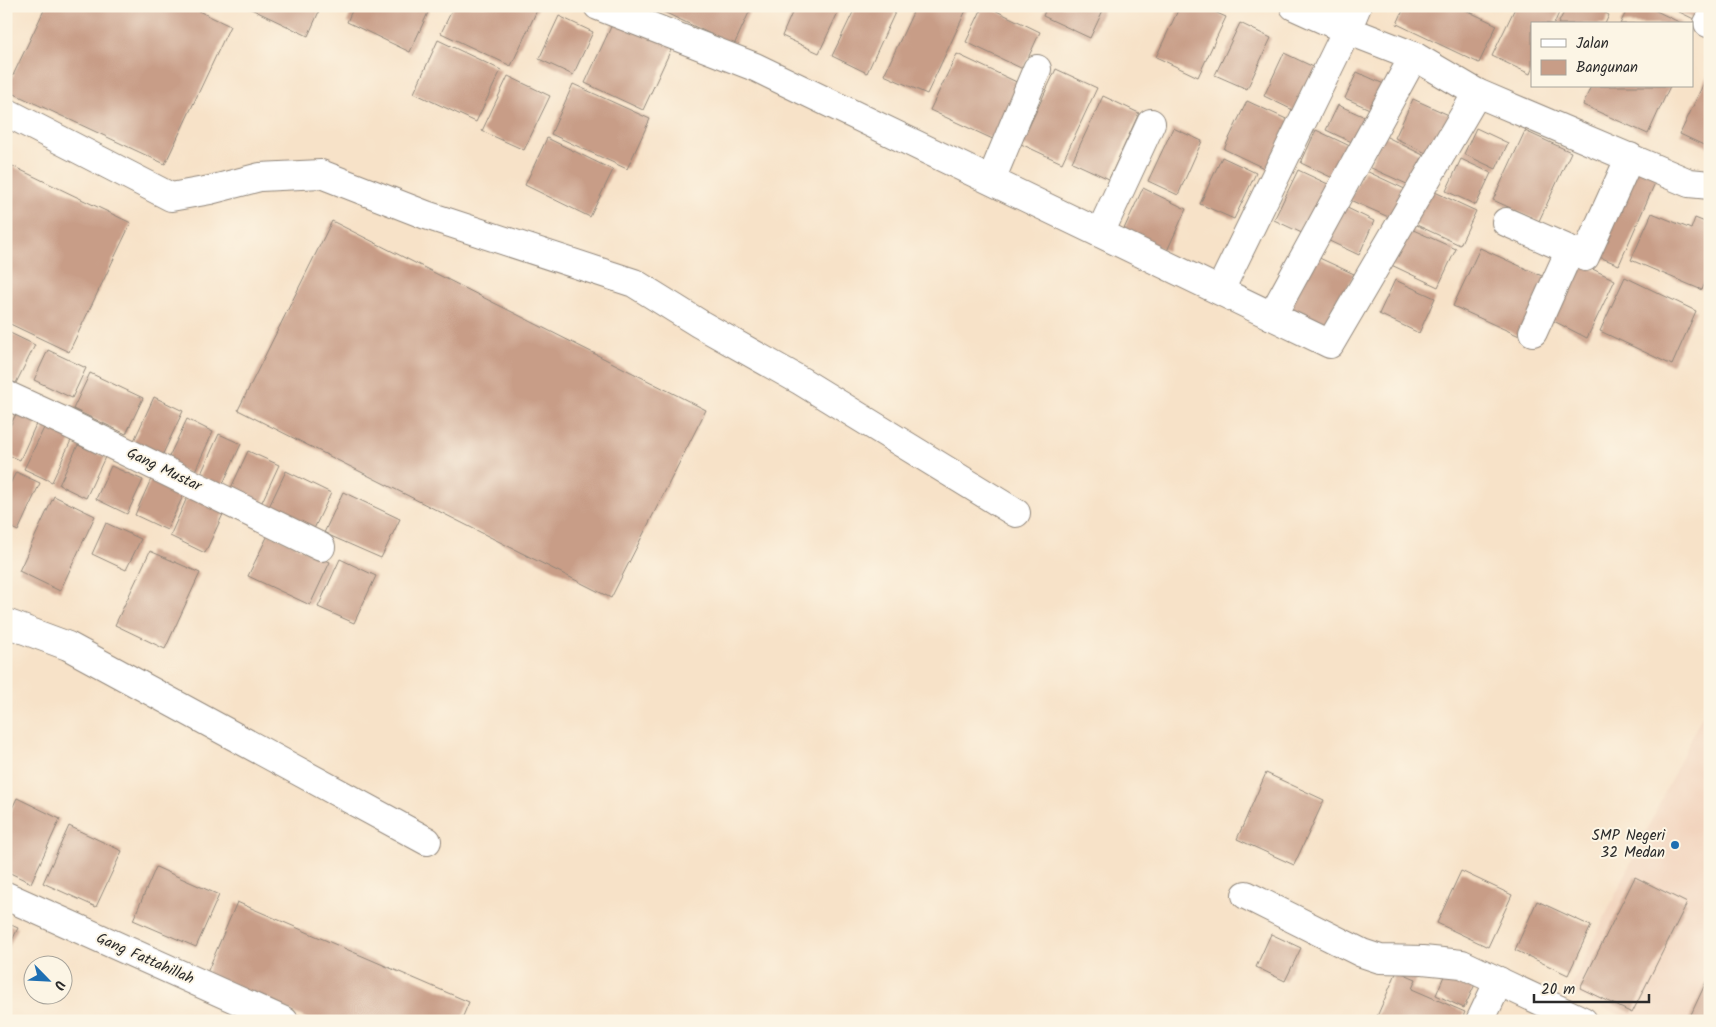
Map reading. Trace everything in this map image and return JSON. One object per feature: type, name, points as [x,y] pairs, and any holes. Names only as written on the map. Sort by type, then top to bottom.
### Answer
[{"type":"street","points":[[598,6],[755,67],[1330,344],[1477,93]]},
{"type":"street","points":[[1294,6],[1352,18],[1477,93],[1689,182],[1710,185]]},
{"type":"street","points":[[1220,290],[1352,18]]},
{"type":"street","points":[[1272,316],[1414,56]]},
{"type":"street","points":[[991,180],[1037,69]]},
{"type":"street","points":[[6,112],[171,197],[210,190],[260,176],[321,174],[426,215],[634,283],[700,324],[801,380],[1016,513]]},
{"type":"street","points":[[1100,233],[1151,123]]},
{"type":"street","points":[[1506,222],[1586,257],[1630,157]]},
{"type":"street","points":[[1532,332],[1570,250]]},
{"type":"street","name":"Gang Mustar","points":[[6,395],[321,547]]},
{"type":"street","points":[[6,623],[68,646],[427,841]]},
{"type":"street","points":[[1246,895],[1362,952],[1380,958],[1462,964],[1583,1021]]},
{"type":"street","name":"Gang Fattahillah","points":[[6,896],[284,1021]]},
{"type":"street","points":[[1480,1021],[1499,981]]},
{"type":"shaded area","name":"SMP Negeri 32 Medan","points":[[1710,699],[1710,1021],[1632,1021],[1569,991]]},
{"type":"building","points":[[46,6],[188,6],[230,26],[165,164],[6,90]]},
{"type":"building","points":[[245,6],[319,6],[321,7],[308,36]]},
{"type":"building","points":[[354,6],[431,6],[410,52],[347,22]]},
{"type":"building","points":[[454,6],[539,6],[511,66],[441,33]]},
{"type":"building","points":[[651,6],[752,6],[734,45]]},
{"type":"building","points":[[795,6],[841,6],[819,53],[782,36]]},
{"type":"building","points":[[856,6],[898,6],[867,73],[832,56]]},
{"type":"building","points":[[916,6],[968,6],[927,94],[884,75]]},
{"type":"building","points":[[983,6],[1040,32],[1023,69],[966,42]]},
{"type":"building","points":[[1047,6],[1105,6],[1090,38],[1043,16]]},
{"type":"building","points":[[1180,6],[1201,6],[1226,17],[1198,77],[1156,57]]},
{"type":"building","points":[[1405,6],[1457,6],[1497,25],[1479,63],[1397,24]]},
{"type":"building","points":[[1516,6],[1562,6],[1555,22],[1531,22],[1530,74],[1492,56]]},
{"type":"building","points":[[1567,6],[1591,6],[1609,15],[1606,22],[1559,22]]},
{"type":"building","points":[[1629,6],[1646,6],[1679,22],[1621,22]]},
{"type":"building","points":[[1667,6],[1708,6],[1700,22]]},
{"type":"building","points":[[559,16],[593,32],[573,75],[539,59]]},
{"type":"building","points":[[616,16],[674,43],[643,110],[585,83]]},
{"type":"building","points":[[1240,23],[1271,38],[1247,89],[1215,75]]},
{"type":"building","points":[[438,40],[501,70],[476,122],[414,93]]},
{"type":"building","points":[[1284,53],[1322,71],[1301,114],[1264,96]]},
{"type":"building","points":[[957,54],[1023,85],[997,141],[930,110]]},
{"type":"building","points":[[1056,69],[1097,88],[1062,163],[1021,144]]},
{"type":"building","points":[[1710,70],[1710,148],[1680,134]]},
{"type":"building","points":[[1357,72],[1386,85],[1374,111],[1345,98]]},
{"type":"building","points":[[508,76],[550,96],[524,150],[482,131]]},
{"type":"building","points":[[573,84],[650,119],[627,169],[551,134]]},
{"type":"building","points":[[1590,88],[1669,88],[1648,134],[1583,105]]},
{"type":"building","points":[[1103,96],[1139,113],[1109,179],[1072,162]]},
{"type":"building","points":[[1413,99],[1451,116],[1432,156],[1395,138]]},
{"type":"building","points":[[1247,101],[1295,123],[1272,172],[1224,149]]},
{"type":"building","points":[[1338,105],[1367,118],[1356,144],[1326,130]]},
{"type":"building","points":[[1173,128],[1202,141],[1178,195],[1148,181]]},
{"type":"building","points":[[1476,128],[1508,143],[1496,169],[1464,154]]},
{"type":"building","points":[[1316,130],[1352,147],[1337,180],[1301,163]]},
{"type":"building","points":[[1525,131],[1571,152],[1539,221],[1493,200]]},
{"type":"building","points":[[1383,135],[1423,155],[1409,185],[1369,167]]},
{"type":"building","points":[[547,138],[613,170],[590,217],[525,185]]},
{"type":"building","points":[[1222,157],[1256,173],[1234,219],[1200,204]]},
{"type":"building","points":[[1461,159],[1491,173],[1476,205],[1446,191]]},
{"type":"building","points":[[6,163],[131,223],[69,352],[6,322]]},
{"type":"building","points":[[1631,165],[1658,176],[1619,265],[1592,254]]},
{"type":"building","points":[[1298,170],[1330,185],[1306,235],[1274,220]]},
{"type":"building","points":[[1364,170],[1407,190],[1393,219],[1350,200]]},
{"type":"building","points":[[1424,187],[1476,211],[1460,245],[1408,221]]},
{"type":"building","points":[[1143,188],[1186,209],[1167,251],[1123,231]]},
{"type":"building","points":[[1339,204],[1374,221],[1359,255],[1323,238]]},
{"type":"building","points":[[1652,213],[1691,229],[1695,218],[1710,224],[1710,271],[1702,290],[1631,260]]},
{"type":"building","points":[[332,221],[706,410],[611,598],[238,410]]},
{"type":"building","points":[[1402,225],[1456,249],[1438,287],[1385,262]]},
{"type":"building","points":[[1480,248],[1553,281],[1526,339],[1453,306]]},
{"type":"building","points":[[1315,256],[1354,274],[1328,328],[1289,310]]},
{"type":"building","points":[[1574,260],[1615,280],[1587,338],[1546,317]]},
{"type":"building","points":[[1625,277],[1696,311],[1672,365],[1600,331]]},
{"type":"building","points":[[1395,280],[1435,298],[1419,333],[1379,314]]},
{"type":"building","points":[[6,331],[35,345],[16,383],[6,379]]},
{"type":"building","points":[[48,350],[86,368],[72,398],[34,380]]},
{"type":"building","points":[[90,373],[143,398],[126,434],[73,409]]},
{"type":"building","points":[[154,397],[183,411],[161,458],[132,445]]},
{"type":"building","points":[[17,412],[37,422],[20,460],[6,454],[6,434]]},
{"type":"building","points":[[187,419],[213,432],[193,475],[166,463]]},
{"type":"building","points":[[46,424],[73,436],[52,482],[24,469]]},
{"type":"building","points":[[219,434],[241,444],[222,486],[200,476]]},
{"type":"building","points":[[78,445],[105,457],[86,498],[59,485]]},
{"type":"building","points":[[248,451],[279,465],[262,502],[231,488]]},
{"type":"building","points":[[111,466],[143,480],[127,514],[96,499]]},
{"type":"building","points":[[286,471],[331,493],[312,533],[267,511]]},
{"type":"building","points":[[16,472],[40,483],[18,531],[6,525],[6,492]]},
{"type":"building","points":[[151,479],[184,494],[167,530],[135,515]]},
{"type":"building","points":[[343,492],[400,519],[381,558],[324,533]]},
{"type":"building","points":[[189,493],[225,510],[205,553],[170,536]]},
{"type":"building","points":[[54,496],[95,516],[60,591],[19,571]]},
{"type":"building","points":[[106,523],[141,539],[126,570],[92,554]]},
{"type":"building","points":[[269,533],[330,562],[310,605],[248,576]]},
{"type":"building","points":[[150,551],[200,573],[165,649],[115,625]]},
{"type":"building","points":[[340,559],[376,576],[354,623],[318,607]]},
{"type":"building","points":[[1266,773],[1324,800],[1294,865],[1237,839]]},
{"type":"building","points":[[17,798],[60,819],[31,883],[6,871],[6,821]]},
{"type":"building","points":[[69,826],[122,851],[96,907],[43,883]]},
{"type":"building","points":[[156,867],[219,895],[196,947],[133,920]]},
{"type":"building","points":[[1461,871],[1512,895],[1488,947],[1437,923]]},
{"type":"building","points":[[1635,877],[1687,903],[1632,1013],[1580,988]]},
{"type":"building","points":[[1537,901],[1591,926],[1568,975],[1515,950]]},
{"type":"building","points":[[237,902],[469,1002],[461,1021],[312,1021],[206,975]]},
{"type":"building","points":[[6,923],[18,928],[6,953]]},
{"type":"building","points":[[1271,934],[1301,948],[1285,981],[1256,967]]},
{"type":"building","points":[[1449,964],[1478,978],[1464,1008],[1436,995]]},
{"type":"building","points":[[1397,971],[1416,979],[1412,989],[1465,1012],[1461,1021],[1375,1021]]},
{"type":"building","points":[[1707,980],[1710,982],[1710,1021],[1688,1021]]},
{"type":"place","name":"SMP Negeri 32 Medan","points":[[1675,845]]}]
